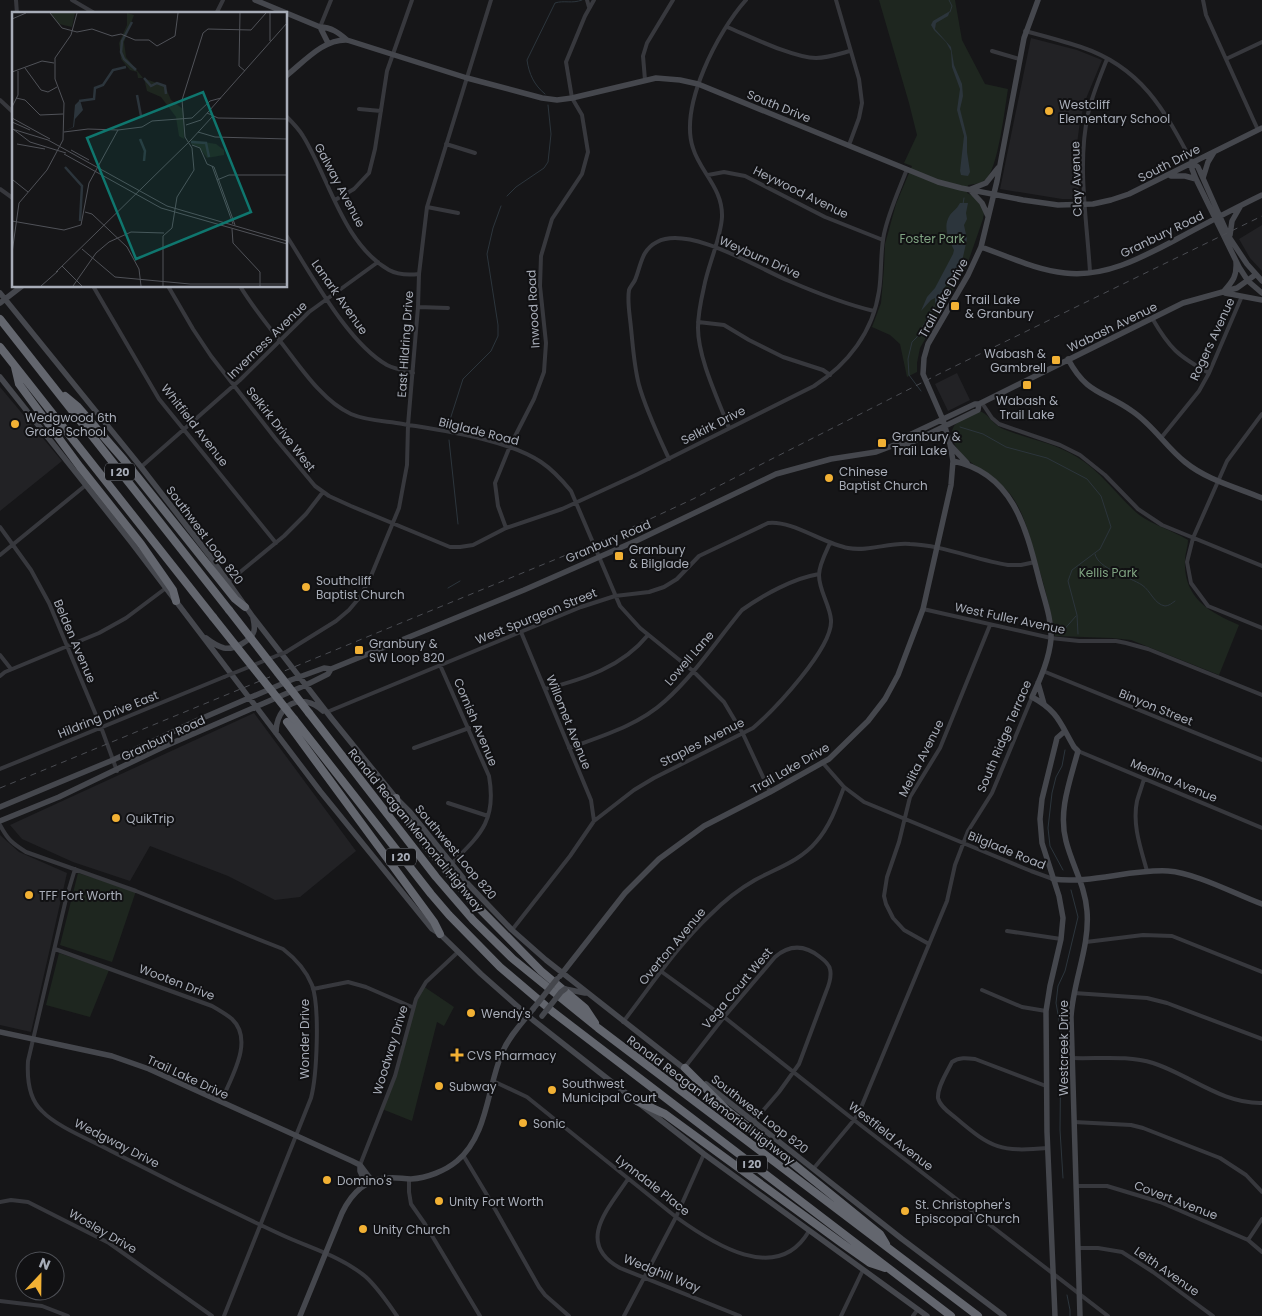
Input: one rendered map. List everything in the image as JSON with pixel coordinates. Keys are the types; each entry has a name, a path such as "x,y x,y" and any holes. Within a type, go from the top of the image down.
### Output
{"highway":[{"name":"Ronald Reagan Memorial Highway","path":"0,319 229,610 419,856 473,920 532,976 598,1028 978,1316"},
{"name":"I 20","path":"0,347 285,708 291,720"},
{"path":"14,365 19,384 80,467 141,544 173,590 176,601"},
{"path":"54,389 77,406 124,460 235,599 245,607"},
{"name":"Ronald Reagan Memorial Highway","path":"291,720 431,894 500,968 574,1028 951,1316"},
{"path":"291,720 434,922 440,934"},
{"path":"396,798 397,806 426,846 468,897 541,971 585,1008 598,1028"},
{"path":"685,1068 727,1110 880,1234 888,1248"},
{"path":"637,1101 671,1118 870,1263 891,1270"}],"street":[{"path":"72,0 93,12"},
{"path":"217,12 223,0"},
{"path":"255,0 284,12"},
{"path":"328,43 320,27 331,0"},
{"path":"335,200 354,190 369,173 375,149 387,71 412,0"},
{"name":"East Hildring Drive","path":"286,652 336,621 354,605 369,581 393,524 402,495 407,466 408,425 419,274 427,207 491,0"},
{"path":"587,0 589,8"},
{"name":"Inwood Road","path":"506,528 498,506 495,483 510,446 534,399 544,372 546,343 540,286 541,256 552,219 582,174 588,152 582,115 572,98 566,62 594,0"},
{"path":"645,80 643,56 647,44 673,0"},
{"path":"729,428 703,357 699,342 698,322 704,285 721,222 720,198 693,149 691,136 692,111 703,70 737,10 746,0"},
{"path":"836,0 859,79 862,103 859,118 848,145"},
{"name":"Trail Lake Drive","path":"368,1183 388,1178 420,1178 439,1172 463,1155 478,1133 492,1080 503,1050 510,1038 626,892 659,859 704,826 770,792 829,758 868,721 885,699 898,675 923,610 951,485 953,461 950,444 946,427 923,374 924,358 930,340 971,269 980,247 994,194 1019,59 1026,31 1038,0"},
{"path":"1203,0 1206,15 1260,129"},
{"path":"288,14 340,33 347,40"},
{"path":"727,27 809,58 850,51"},
{"path":"1026,31 1080,46 1108,59 1126,71 1149,92 1166,114 1192,162 1198,167 1235,259 1248,281 1262,293"},
{"name":"South Drive","path":"288,74 328,43 337,39 347,40 467,78 542,98 557,100 645,80 656,78 669,79 698,84 938,182 970,190 1058,205 1086,205 1120,198 1260,129"},
{"path":"1226,59 1262,42"},
{"path":"992,51 1019,59"},
{"name":"Clay Avenue","path":"1090,272 1083,150 1086,122 1096,87 1108,59"},
{"path":"0,100 12,111"},
{"path":"358,109 381,111"},
{"name":"Galway Avenue","path":"288,118 303,135 346,223 358,240 378,262"},
{"path":"446,144 475,153"},
{"path":"1203,178 1208,162 1214,152"},
{"path":"1192,162 1192,169 1196,179 1230,237 1255,275 1262,281"},
{"path":"988,218 982,203 970,190 986,182 999,166"},
{"name":"Selkirk Drive","path":"393,524 440,543 460,548 473,545 506,528 576,502 669,459 814,386 830,375 855,349 864,336 874,311 879,290 883,240 890,214 907,169"},
{"name":"Heywood Avenue","path":"708,175 724,172 745,176 817,214 883,240"},
{"path":"1166,176 1185,176 1196,179"},
{"path":"0,189 12,198"},
{"name":"Granbury Road","path":"980,247 1037,268 1067,274 1108,270 1138,259 1262,194"},
{"path":"1230,237 1232,220 1243,204"},
{"path":"427,207 458,214"},
{"name":"Lanark Avenue","path":"288,238 327,298 367,351 389,366 413,373"},
{"name":"Weyburn Drive","path":"669,459 649,415 639,385 634,362 629,306 629,290 643,255 656,243 674,239 715,247 840,302 874,311"},
{"path":"1223,293 1233,282 1236,275 1235,259"},
{"path":"378,262 390,271 410,275 419,274"},
{"name":"Inverness Avenue","path":"140,467 234,385 309,312 378,262"},
{"name":"Wabash Avenue","path":"943,420 975,404 981,404 1183,303 1237,288 1255,275"},
{"path":"2,301 19,288"},
{"name":"Whitfield Avenue","path":"95,288 160,400 276,543"},
{"name":"Selkirk Drive West","path":"169,288 211,356 306,476 323,492 393,524"},
{"name":"Bilglade Road","path":"241,288 250,303 314,384 332,402 351,414 510,446 542,463 557,475 571,491 615,596 626,613 648,636 693,671 724,702 743,734 770,792"},
{"name":"Southwest Loop 820","path":"0,293 2,301 140,467 212,559 245,607 332,719 474,891 512,930 560,976 589,995 685,1068 902,1239 1004,1316"},
{"path":"1223,293 1262,300"},
{"name":"Rogers Avenue","path":"1161,438 1199,391 1209,373 1242,296"},
{"path":"418,307 448,308"},
{"path":"1152,318 1165,340 1176,353 1209,373"},
{"path":"698,322 724,326 783,357 823,370 830,375"},
{"path":"1068,359 1076,374 1088,386 1131,410 1185,462 1218,480 1262,498"},
{"path":"0,378 166,588 276,734 432,929 440,934 544,1029 704,1154 927,1316"},
{"path":"981,404 992,418 1003,426 1060,445 1080,455 1096,466 1143,513 1162,525 1262,566"},
{"name":"Wabash Avenue","path":"946,427 978,410 981,404"},
{"path":"1262,414 1232,453 1218,480 1193,538 1187,562 1188,574 1192,583 1208,606 1262,628"},
{"name":"Granbury Road","path":"0,807 113,760 300,676 324,668 331,669 524,590 646,536 776,474 831,459 876,452 897,444 903,438 943,420"},
{"name":"Granbury Road","path":"897,444 906,445 946,427"},
{"path":"950,444 968,464"},
{"name":"South Ridge Terrace","path":"814,1168 854,1120 864,1101 947,901 955,865 963,843 972,822 985,806 992,793 1048,657 1051,638 1048,612 1022,521 1012,500 1001,487 968,464 953,461"},
{"path":"0,555 86,485"},
{"path":"228,582 276,543 296,524 323,492"},
{"name":"West Spurgeon Street","path":"327,712 581,607 615,596 649,592 664,587 677,579 699,556 768,523 781,523 830,542 855,549 900,543 921,545 1008,565 1035,562"},
{"name":"Belden Avenue","path":"0,527 31,570 48,602 101,727 117,771"},
{"path":"819,574 830,542"},
{"name":"Lowell Lane","path":"568,748 637,721 665,702 693,671 742,610 753,602 804,577 819,574"},
{"name":"Staples Avenue","path":"512,930 570,856 594,821 634,790 654,778 743,734 764,718 787,694 816,657 827,638 831,620 819,574"},
{"path":"0,676 99,633 126,618 166,588"},
{"name":"West Fuller Avenue","path":"923,610 1051,638 1079,641 1116,641 1134,644 1262,695"},
{"path":"202,635 220,647 235,647 253,634 255,627 253,617"},
{"name":"Melita Avenue","path":"930,944 913,936 898,925 886,904 884,896 887,877 906,818 910,798 940,748 990,624"},
{"name":"Willomet Avenue","path":"521,632 591,800 594,821"},
{"path":"545,689 572,682 605,669 624,659 640,646 648,636"},
{"name":"Hildring Drive East","path":"0,769 286,652"},
{"path":"0,655 11,670"},
{"name":"Cornish Avenue","path":"440,665 489,776 492,801 485,826 481,833 451,864"},
{"name":"Granbury Road","path":"0,821 59,797 117,771 163,747 306,685 328,674 331,669"},
{"name":"Binyon Street","path":"1043,671 1262,760"},
{"path":"1038,683 1044,704"},
{"path":"1032,698 1054,712 1078,751"},
{"path":"276,734 276,724 280,714 288,706 302,701 315,704 332,719"},
{"path":"414,748 469,728"},
{"name":"Westcreek Drive","path":"1055,1316 1046,1086 1046,1011 1061,939 1062,911 1042,843 1040,812 1057,738 1064,731"},
{"name":"Westcreek Drive","path":"1078,751 1064,804 1063,820 1066,842 1080,879 1087,911 1086,942 1073,993 1071,1017 1080,1316"},
{"name":"Medina Avenue","path":"1078,751 1262,828"},
{"name":"Bilglade Road","path":"822,762 844,787 864,802 1031,872 1053,879 1080,879 1147,871 1170,872 1183,874 1262,904"},
{"path":"1144,779 1137,802 1136,819 1137,834 1147,871"},
{"name":"Overton Avenue","path":"623,1022 692,934 724,902 754,880 792,862 816,842 829,823 844,787"},
{"path":"448,803 488,816"},
{"name":"Wonder Drive","path":"0,825 12,844 29,853 284,948 301,965 313,989 316,1026 314,1085 307,1112 224,1316"},
{"name":"Wedgway Drive","path":"75,870 66,899 27,1074 33,1098 40,1110 47,1116 169,1181 298,1243 326,1252 353,1267 367,1278 397,1316"},
{"path":"1007,931 1061,939"},
{"path":"1086,942 1143,935 1172,936 1262,972"},
{"name":"Vega Court West","path":"685,1068 765,967 781,951 794,946 817,954 824,960 830,968 830,982 799,1064 794,1072"},
{"name":"Wooten Drive","path":"55,949 212,1006 232,1019 240,1032 240,1051 238,1064 220,1103"},
{"name":"Woodway Drive","path":"360,1166 395,1076 412,1007 426,982 458,952"},
{"name":"Westfield Avenue","path":"662,972 724,1017 1108,1316"},
{"path":"313,989 348,982 366,987 412,1007"},
{"path":"544,1029 542,1016 561,992 565,989 589,995"},
{"path":"982,990 1022,1007 1046,1011"},
{"path":"1073,993 1147,998 1167,1003 1262,1039"},
{"name":"Trail Lake Drive","path":"0,1032 34,1038 121,1059 178,1082 360,1166"},
{"path":"1046,1086 975,1059 964,1058 956,1059 952,1062 939,1090 938,1099 942,1106 969,1129 990,1143 1005,1149 1048,1148"},
{"path":"1072,1058 1128,1059 1150,1062 1235,1099 1262,1103"},
{"path":"754,1121 794,1072"},
{"name":"Lynndale Place","path":"492,1080 527,1097 676,1217 711,1240 736,1252 768,1258 791,1251 809,1231"},
{"path":"1074,1122 1131,1125 1151,1131 1220,1158 1246,1175 1262,1192"},
{"path":"624,1316 676,1217 704,1154"},
{"path":"463,1155 539,1287 553,1303 570,1316"},
{"path":"300,1316 347,1202 357,1190 368,1183 360,1172 360,1166"},
{"path":"409,1179 411,1204 426,1224 480,1316"},
{"name":"Wedghill Way","path":"628,1179 602,1221 597,1233 597,1242 602,1254 611,1263 740,1316"},
{"name":"Covert Avenue","path":"1076,1186 1107,1186 1138,1194 1248,1240 1262,1252"},
{"name":"Wosley Drive","path":"0,1202 11,1200 28,1202 109,1243 212,1316"},
{"path":"1248,1240 1262,1219"},
{"name":"Leith Avenue","path":"1078,1248 1098,1248 1122,1252 1213,1316"},
{"path":"841,1316 863,1270"},
{"path":"0,1301 42,1306 68,1316"},
{"path":"913,1316 918,1309"}],"shaded area":[{"path":"950,11 948,16 936,23 935,29 951,47 954,65 962,84 963,96 960,109 967,137 970,172 968,176 961,175 960,171 964,136 957,110 960,89 952,67 951,51 946,42 931,25 933,21"},
{"name":"Westcliff Elementary School","path":"1031,38 1077,50 1102,60 1085,101 1080,121 1077,144 1079,199 1062,199 1000,189"},
{"path":"960,203 968,203 967,219 964,225 967,239 963,257 958,268 940,294 935,306 935,298 921,311 927,297 935,288 953,254 954,250 946,228 950,215"},
{"path":"1262,225 1262,271 1250,258 1239,239"},
{"path":"957,373 970,400 948,411 935,384"},
{"name":"Wedgwood 6th Grade School","path":"0,387 62,461 0,511"},
{"path":"254,713 356,851 300,897 275,900 228,876 150,846 130,881 73,862 22,839 10,825"},
{"path":"0,835 19,852 67,873 31,1032 0,1025"}],"green space":[{"name":"Foster Park","path":"879,0 955,0 962,40 985,84 1008,89 997,151 990,173 982,182 968,185 967,193 973,196 980,204 984,213 966,268 920,348 917,372 907,377 900,344 890,335 872,327 881,303 885,244 896,204 912,166 904,163 917,135"},
{"name":"Kellis Park","path":"979,411 1003,429 1060,448 1077,457 1102,477 1138,514 1150,522 1188,540 1185,557 1186,573 1188,584 1193,594 1208,609 1239,625 1219,675 1131,640 1055,636 1044,585 1023,516 1004,487 967,459 954,443 952,434 958,422"},
{"path":"78,873 136,891 112,962 60,945"},
{"path":"59,953 109,970 90,1017 46,1005"},
{"path":"423,986 454,1007 444,1026 437,1022 412,1121 382,1109 391,1088 412,1007"}],"waterway":[{"path":"545,94 533,79 527,60 555,3 582,0"},
{"path":"949,0 952,6 950,12"},
{"path":"507,196 516,187 544,168 548,162 551,134 548,105"},
{"path":"963,204 964,198"},
{"path":"448,426 463,379 491,351 498,336 487,254 493,228 501,206"},
{"path":"921,391 909,375 908,359 912,342 917,337 934,306"},
{"path":"960,427 983,434 1006,447 1047,458 1087,479 1101,496 1111,527 1100,549 1072,570 1068,581 1077,615 1078,634"},
{"path":"449,440 458,524"},
{"path":"1095,554 1097,559 1108,568 1142,585 1161,605 1168,606 1175,601"},
{"path":"448,588 460,581"},
{"path":"1062,632 1076,616"},
{"path":"1063,870 1050,846 1048,828 1052,793 1056,777 1062,766 1065,750"},
{"path":"1063,1178 1060,1130 1061,1031 1056,1003 1058,986 1065,971 1078,917 1071,890"},
{"path":"1067,1295 1070,1316"}],"railway":[{"path":"0,788 622,532 693,499 939,374 1262,216"}],"place":[{"name":"Westcliff Elementary School","path":"1049,111"},
{"name":"Trail Lake & Granbury","path":"955,306"},
{"name":"Wabash & Gambrell","path":"1056,360"},
{"name":"Wabash & Trail Lake","path":"1027,385"},
{"name":"Wedgwood 6th Grade School","path":"15,424"},
{"name":"Granbury & Trail Lake","path":"882,443"},
{"name":"Chinese Baptist Church","path":"829,478"},
{"name":"Granbury & Bilglade","path":"619,556"},
{"name":"Southcliff Baptist Church","path":"306,587"},
{"name":"Granbury & SW Loop 820","path":"359,650"},
{"name":"QuikTrip","path":"116,818"},
{"name":"TFF Fort Worth","path":"29,895"},
{"name":"Wendy's","path":"471,1013"},
{"name":"CVS Pharmacy","path":"457,1055"},
{"name":"Subway","path":"439,1086"},
{"name":"Southwest Municipal Court","path":"552,1090"},
{"name":"Sonic","path":"523,1123"},
{"name":"Domino's","path":"327,1180"},
{"name":"Unity Fort Worth","path":"439,1201"},
{"name":"St. Christopher's Episcopal Church","path":"905,1211"},
{"name":"Unity Church","path":"363,1229"}]}
